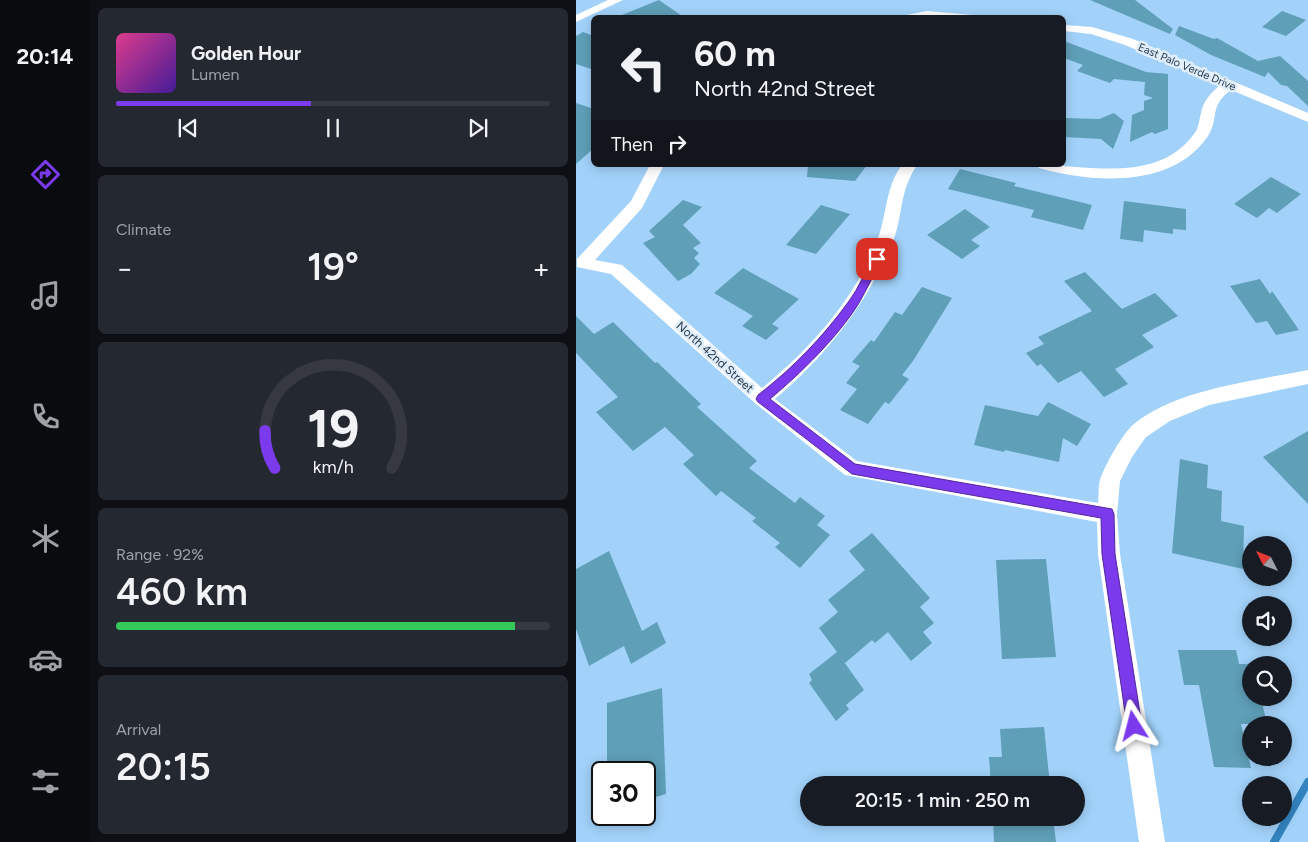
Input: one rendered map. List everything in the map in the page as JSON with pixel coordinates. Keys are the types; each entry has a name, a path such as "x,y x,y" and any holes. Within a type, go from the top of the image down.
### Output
{"street":[{"path":"576,19 617,0"},
{"path":"602,7 613,14"},
{"path":"922,15 938,15"},
{"name":"East Palo Verde Drive","path":"1066,28 1092,31 1129,42 1308,118"},
{"path":"1053,167 1085,174 1132,172 1157,168 1178,157 1194,145 1203,132 1210,104 1218,93 1229,85"},
{"name":"North 42nd Street","path":"656,167 637,204 583,263 616,269 762,399 852,469 1108,514"},
{"path":"762,399 786,380 818,347 854,302 885,242 900,179 909,167"},
{"path":"1152,842 1109,554 1108,514 1110,481 1125,451 1140,431 1163,414 1207,398 1308,376"}],"building":[{"path":"659,0 681,15 622,15"},
{"path":"1090,0 1135,0 1173,29 1170,34"},
{"path":"1282,11 1306,20 1286,36 1262,27"},
{"path":"1179,26 1214,39 1217,38 1258,61 1280,56 1308,81 1308,106 1287,86 1281,85 1268,72 1265,77 1211,55 1175,35"},
{"path":"583,32 591,35 591,69 576,64 576,36"},
{"path":"1066,42 1146,72 1168,74 1168,129 1155,134 1152,132 1130,142 1132,115 1144,110 1144,101 1153,98 1144,95 1145,82 1114,79 1110,83 1077,71 1083,65 1066,59"},
{"path":"576,103 591,108 591,151 576,164"},
{"path":"1114,113 1124,121 1113,149 1101,139 1066,137 1066,118 1099,119"},
{"path":"808,167 866,167 855,181 807,177"},
{"path":"960,169 1016,183 1014,186 1092,205 1083,230 1031,217 1034,210 948,189"},
{"path":"1271,177 1301,194 1277,213 1269,208 1257,218 1234,204"},
{"path":"683,200 702,207 683,225 701,243 693,248 699,253 694,258 700,264 691,274 678,281 643,243 655,237 649,231"},
{"path":"1124,201 1186,209 1186,230 1173,229 1173,234 1144,230 1143,242 1120,239"},
{"path":"821,205 850,214 816,254 786,245"},
{"path":"965,209 990,227 971,240 980,246 962,259 927,235"},
{"path":"743,268 799,299 772,324 779,328 766,340 742,326 753,316 714,293"},
{"path":"1085,272 1122,309 1155,293 1178,316 1142,335 1154,347 1115,369 1128,384 1104,397 1081,371 1058,383 1041,364 1037,366 1026,353 1044,344 1038,337 1092,311 1064,281"},
{"path":"1260,279 1270,294 1272,291 1299,330 1276,335 1267,321 1256,323 1230,286"},
{"path":"922,287 952,298 913,361 902,375 909,379 889,404 885,402 868,424 840,410 857,389 846,383 860,366 852,362 871,340 874,342 895,312 902,315"},
{"path":"576,316 594,334 613,322 701,404 697,407 757,461 749,468 795,503 800,497 825,516 817,525 830,535 800,568 775,547 780,543 752,521 756,518 721,491 716,496 683,464 694,455 665,427 633,451 596,412 618,397 576,353"},
{"path":"1048,402 1091,424 1077,446 1063,438 1059,462 974,445 985,405 1038,416"},
{"path":"1308,431 1308,504 1263,457"},
{"path":"1180,459 1208,465 1207,488 1222,491 1221,521 1244,526 1244,536 1242,536 1242,569 1172,553"},
{"path":"872,533 930,598 920,607 934,623 923,632 932,643 911,661 888,632 875,643 872,640 845,663 819,628 838,612 828,600 865,570 849,551"},
{"path":"609,551 642,631 657,622 666,643 631,664 624,646 589,666 576,629 576,569"},
{"path":"1046,559 1056,657 1002,659 996,560"},
{"path":"1178,650 1236,650 1239,664 1242,664 1242,706 1263,706 1265,716 1242,716 1242,766 1251,766 1251,768 1214,767 1199,685 1184,685"},
{"path":"837,652 864,690 846,705 849,709 836,721 809,683 812,680 809,674"},
{"path":"662,688 666,794 656,797 656,761 607,761 607,703"},
{"path":"1044,727 1049,776 990,776 989,757 1002,757 1000,729"},
{"path":"993,826 1054,826 1056,842 994,842"}],"waterway":[{"path":"1274,842 1308,782"}],"route":[{"path":"877,259 854,302 818,347 786,380 762,399 852,469 1108,514 1109,554 1134,726"}]}
